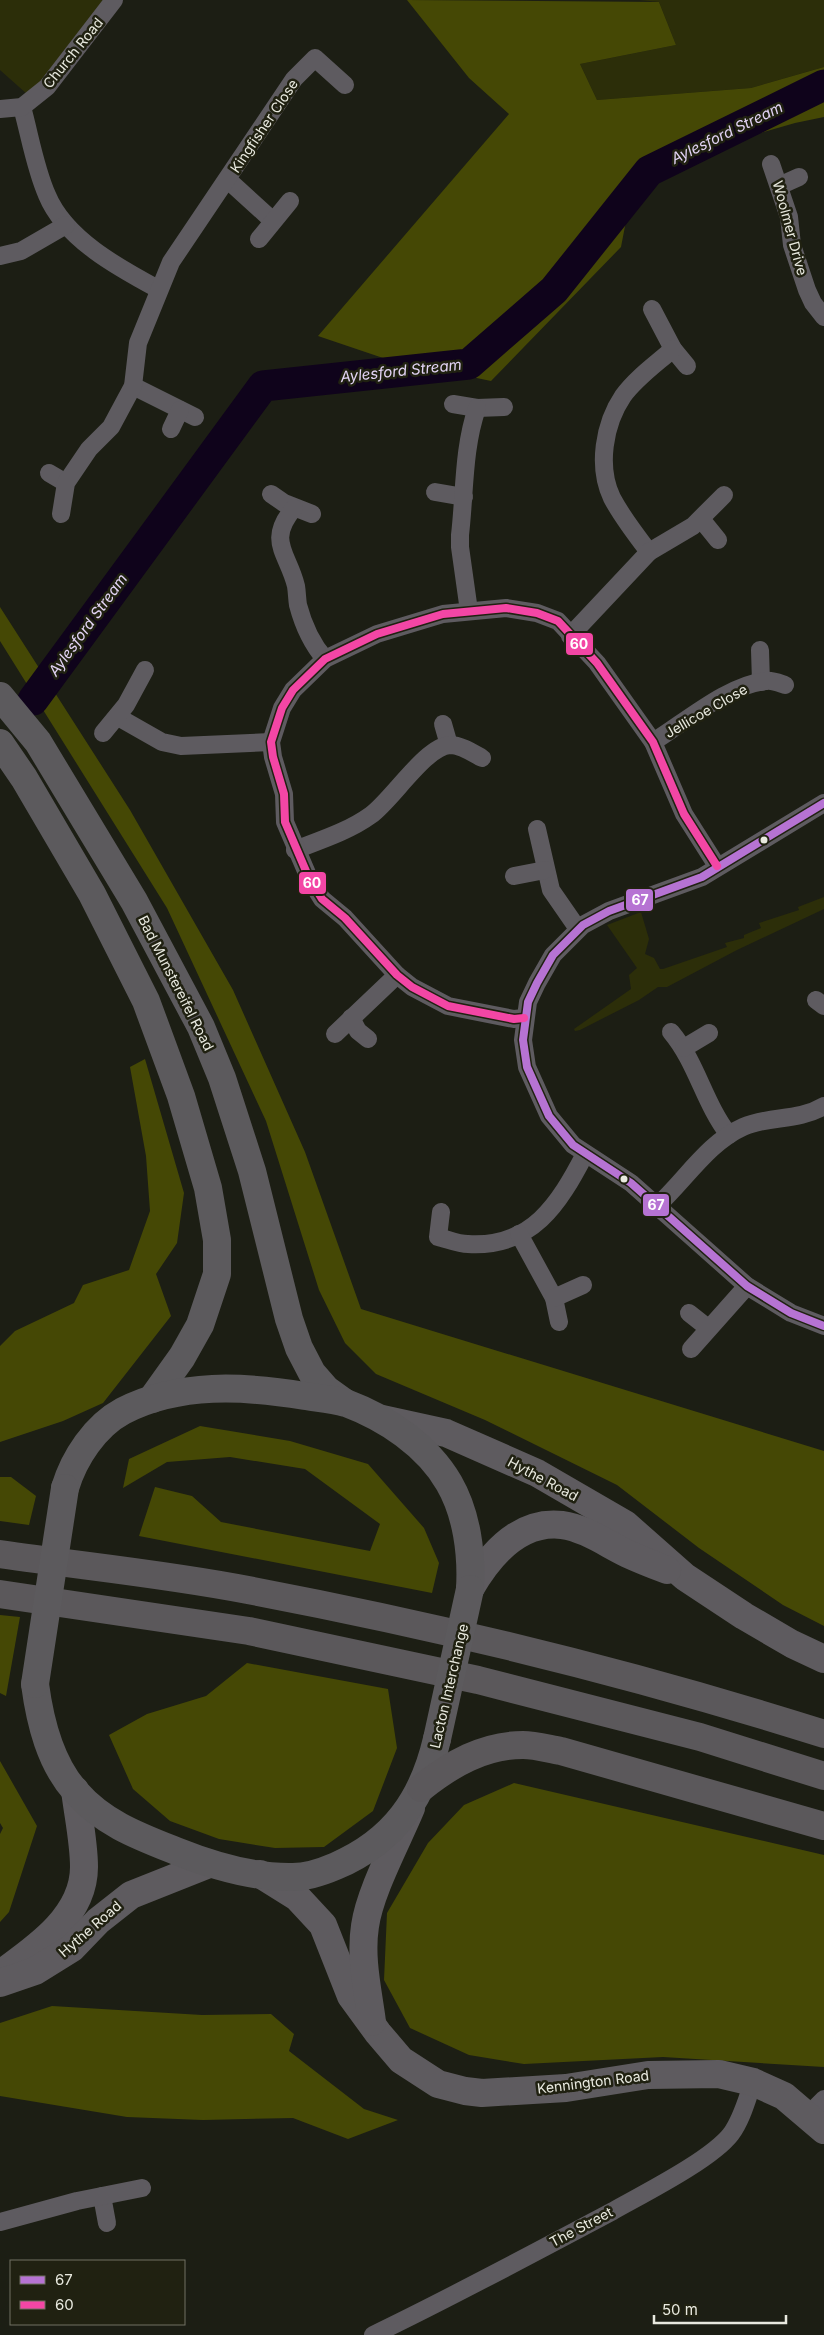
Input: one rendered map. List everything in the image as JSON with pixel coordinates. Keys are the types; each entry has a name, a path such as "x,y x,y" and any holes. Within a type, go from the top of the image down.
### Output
{"highway":[{"name":"Bad Munstereifel Road","path":"0,696 38,742 134,901 202,1027 222,1078 252,1171 289,1318 299,1348 312,1373 326,1389 344,1402"},
{"path":"0,743 24,778 92,894 146,1001 181,1096 208,1188 216,1240 217,1274 200,1325 182,1357 152,1399"},
{"name":"Lacton Interchange","path":"201,1389 262,1389 344,1402 382,1419 407,1436 429,1457 449,1482 459,1503 470,1559 470,1589 431,1765 416,1798 384,1838 357,1857 322,1872 290,1878 209,1864 122,1829 96,1812 75,1790 59,1766 49,1743 39,1711 35,1684 65,1488 79,1456 97,1431 122,1412 152,1399 176,1392 201,1389"},
{"path":"0,1554 246,1589 488,1640 704,1696 824,1734"},
{"path":"0,1594 249,1631 478,1680 700,1737 824,1776"},
{"path":"416,1798 443,1770 465,1758 497,1747 524,1745 561,1751 824,1826"}],"main road":[{"name":"Hythe Road","path":"382,1419 446,1433 537,1473 625,1524 685,1577 784,1639 824,1659"},
{"name":"Hythe Road","path":"470,1589 482,1569 502,1546 525,1531 544,1525 563,1525 584,1532 629,1555 685,1577"},
{"name":"Hythe Road","path":"0,1974 54,1932 70,1911 80,1890 84,1868 75,1790"},
{"name":"Kennington Road","path":"372,2022 364,1949 369,1905 416,1798"},
{"name":"Hythe Road","path":"0,1983 36,1971 72,1948 98,1922 131,1896 209,1864"},
{"name":"Kennington Road","path":"260,1874 297,1897 323,1925 351,1996 372,2022 389,2048 411,2067 438,2084 464,2091 482,2093 566,2088 648,2075 677,2073 720,2074 753,2082 819,2115"}],"street":[{"name":"Church Road","path":"22,107 48,87 114,0"},
{"name":"Kingfisher Close","path":"61,514 66,484 89,449 112,427 133,386 138,342 158,289 172,262 294,79 315,58 345,85"},
{"path":"0,109 22,107 47,196 66,225 109,262 158,289"},
{"name":"Woolmer Drive","path":"771,164 789,217 792,245 807,290 813,303 824,317"},
{"path":"779,186 799,177"},
{"name":"Kingfisher Close","path":"228,180 273,221"},
{"path":"259,239 290,200"},
{"path":"0,256 21,251 66,225"},
{"path":"652,309 673,349 688,366"},
{"path":"649,552 611,497 605,478 604,448 606,435 622,397 634,383 673,349"},
{"path":"133,386 187,413 171,429"},
{"path":"453,404 476,408 504,407"},
{"path":"469,610 460,547 469,436 476,408"},
{"path":"48,473 66,484"},
{"path":"435,492 464,497"},
{"path":"271,494 294,508 312,514"},
{"path":"570,636 649,552 693,526 724,495"},
{"path":"294,508 286,518 281,530 282,553 296,585 298,602 306,629 325,659"},
{"path":"701,518 718,540"},
{"path":"524,1018 514,1019 448,1006 418,991 397,975 346,918 322,899 296,850 286,822 284,794 273,757 272,742 282,708 293,690 325,659 377,634 443,614 469,610 506,608 537,612 558,621 597,663 653,742 684,814 717,866"},
{"name":"Jellicoe Close","path":"760,650 761,682"},
{"path":"103,733 118,717 145,670"},
{"name":"Jellicoe Close","path":"653,742 737,690 768,680 785,685"},
{"path":"118,717 162,742 181,746 272,742"},
{"path":"443,724 449,745"},
{"path":"296,850 351,828 372,815 388,801 416,767 431,754 449,745 461,747 482,758"},
{"path":"824,803 702,876 682,886 609,911 578,929 549,961 528,1002 524,1018 523,1040 526,1067 549,1116 560,1131 585,1154 631,1182 747,1286 791,1313 824,1326"},
{"path":"537,829 551,890 578,929"},
{"path":"514,876 545,870"},
{"path":"335,1034 397,975"},
{"path":"351,1018 358,1030 368,1039"},
{"path":"671,1032 684,1048 707,1102 728,1135"},
{"path":"684,1048 709,1033"},
{"path":"658,1205 728,1135 756,1123 797,1118 812,1113 824,1106"},
{"path":"441,1212 438,1237 467,1244 496,1242 519,1234 545,1216 557,1204 585,1154"},
{"path":"519,1234 554,1298 559,1322"},
{"path":"554,1298 583,1285"},
{"path":"691,1349 747,1286"},
{"path":"690,1313 708,1328"},
{"name":"The Street","path":"373,2335 444,2300 652,2190 699,2160 730,2135 740,2118 753,2082"},
{"path":"0,2222 48,2208 142,2188"},
{"path":"102,2196 107,2223"}],"green space":[{"path":"0,0 103,0 33,91 27,94 0,70"},
{"path":"639,0 824,0 824,67 751,88 597,100 580,64 676,45 659,2"},
{"path":"824,897 824,909 737,950 667,987 658,987 639,1000 575,1031 574,1029 631,989 629,975 637,968 607,925 641,912 649,939 645,954 654,958 660,969 663,969 727,947 725,943 744,938 744,935 761,928 759,923 799,910 798,907"}],"shaded area":[{"path":"407,0 659,2 676,45 580,64 597,100 751,88 824,67 824,117 795,123 636,169 621,247 491,381 386,359 318,336 509,114 469,78"},
{"path":"0,607 130,810 233,990 305,1152 361,1309 824,1451 824,1626 783,1605 699,1548 617,1485 485,1420 376,1374 345,1343 319,1290 266,1121 167,908 0,641"},
{"path":"145,1059 184,1193 177,1243 156,1274 171,1316 103,1403 63,1421 0,1442 0,1346 15,1331 74,1303 83,1285 129,1270 150,1211 146,1156 130,1067"},
{"path":"200,1426 290,1441 368,1464 424,1528 439,1563 432,1593 139,1536 155,1487 192,1496 221,1522 370,1551 380,1524 305,1469 230,1457 167,1462 123,1488 129,1459"},
{"path":"0,1477 11,1477 36,1496 29,1525 0,1521"},
{"path":"0,1615 20,1617 6,1696 0,1693"},
{"path":"247,1663 388,1689 397,1748 373,1811 324,1847 275,1848 219,1839 170,1821 133,1789 109,1735 147,1714 206,1696"},
{"path":"0,1761 37,1826 9,1912 0,1922 0,1834 3,1828 0,1823"},
{"path":"514,1783 824,1855 824,2067 663,2057 524,2064 469,2055 410,2028 384,1980 387,1913 428,1843 464,1805"},
{"path":"52,2006 202,2015 271,2014 294,2034 289,2051 364,2109 398,2120 348,2139 293,2118 203,2120 127,2117 0,2096 0,2023"}],"waterway":[{"name":"Aylesford Stream","path":"33,700 263,386 469,364 554,290 649,171 824,85"}],"transit line":[{"name":"60","path":"524,1018 514,1019 448,1006 412,987 397,975 345,918 322,899 309,878 285,822 284,794 273,757 271,742 282,708 293,690 325,659 377,634 443,614 506,608 537,613 558,621 597,663 653,742 684,814 717,866"},
{"name":"67","path":"824,803 702,877 609,911 583,925 553,955 537,983 528,1002 523,1040 527,1067 549,1116 573,1145 631,1183 747,1286 791,1313 824,1326"}]}
